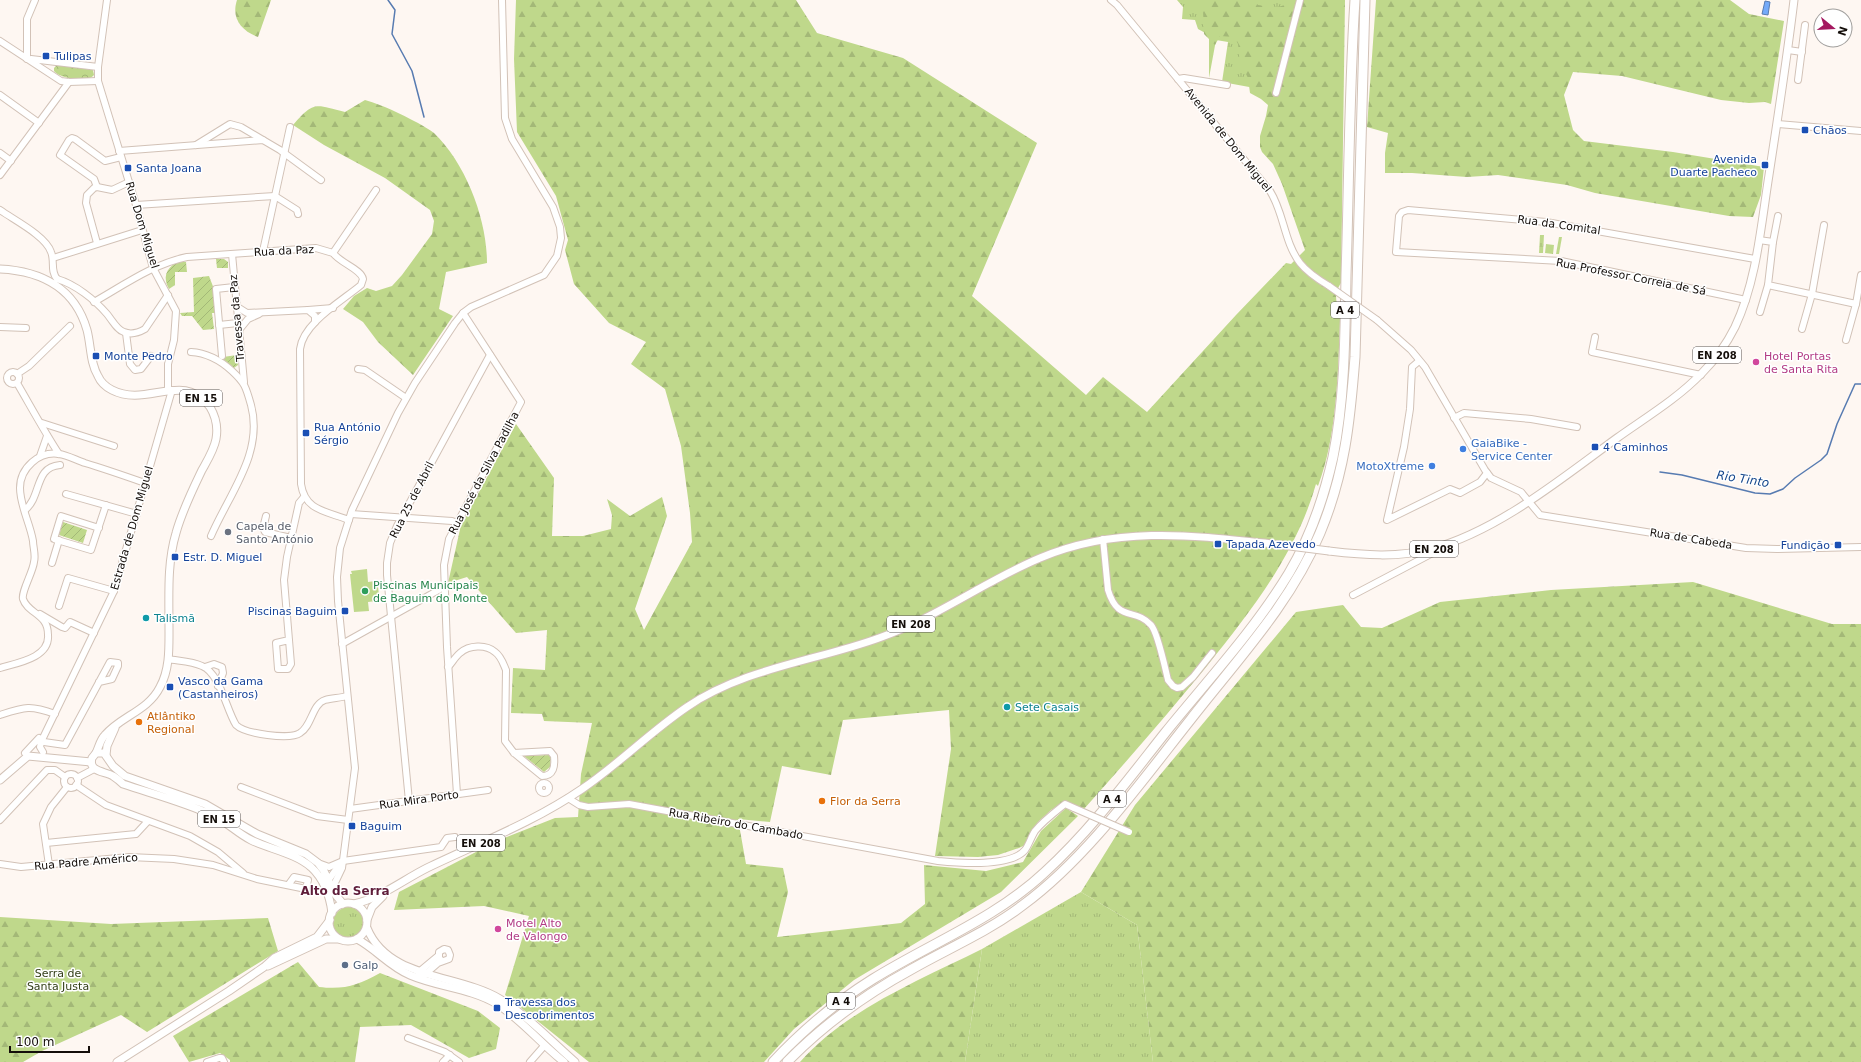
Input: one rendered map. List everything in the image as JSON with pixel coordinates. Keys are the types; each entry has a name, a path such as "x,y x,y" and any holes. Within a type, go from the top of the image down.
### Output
{"highway":[{"name":"A 4","path":"773,1062 816,1020 844,998 874,978 980,920 1045,873 1094,821 1248,631 1289,572 1307,536 1326,484 1333,456 1339,420 1345,351 1355,0"},
{"name":"A 4","path":"787,1062 813,1037 850,1007 909,970 1000,921 1053,881 1096,836 1187,724 1268,622 1288,593 1305,564 1319,535 1336,489 1344,459 1351,414 1355,357 1365,0"}],"main road":[{"name":"EN 208","path":"354,904 368,901 424,870 516,826 568,798 586,787 689,705 711,693 750,676 852,648 888,635 1040,558 1069,547 1103,539 1146,534 1184,535 1369,556 1400,554 1430,550 1454,542 1527,502 1673,398 1700,375 1726,342 1735,327 1746,300 1756,259 1788,50 1794,0"},
{"name":"EN 15","path":"0,270 19,270 32,273 55,282 71,299 87,329 94,368 101,383 116,392 130,396 139,396 170,390 192,392 202,398 214,414 217,430 215,446 180,518 173,544 170,564 168,659 163,680 155,695 144,707 104,736 95,762 123,784 214,816 250,839 304,862 315,871 343,904"},
{"path":"25,753 43,752 95,762 106,769 108,758 107,746 116,726"},
{"name":"Estrada de Dom Miguel","path":"3,777 17,759 25,753"},
{"path":"95,762 102,753 108,758"},
{"name":"Estrada de Dom Miguel","path":"3,777 28,756 95,762"},
{"name":"EN 15","path":"108,758 125,776 205,804 242,827 306,854 318,863 328,879 331,917"},
{"name":"EN 208","path":"367,924 372,907 394,887"},
{"path":"122,1061 264,967 274,958 317,936 336,908 343,904 354,904 363,910 371,939 386,954 421,975 435,976 483,991 499,998 516,1010 544,1036 576,1062"},
{"path":"331,917 332,931 339,939"},
{"path":"264,967 326,939 339,939 346,941 357,939 363,934 367,924"},
{"path":"357,939 367,944 392,965 464,990 496,1004 512,1015 544,1046 564,1062"}],"street":[{"path":"27,59 27,20 35,0"},
{"path":"27,59 98,67 107,0"},
{"path":"329,888 340,875 355,768 338,602 338,558 350,517 406,398 463,313 471,307 544,275 554,263 560,247 560,227 553,207 512,139 505,118 502,0"},
{"name":"Avenida de Dom Miguel","path":"1111,0 1270,191 1276,201 1291,246 1300,263 1329,286 1377,320 1411,350 1419,360 1487,473"},
{"path":"1276,93 1300,0"},
{"path":"1798,80 1805,25"},
{"path":"0,40 61,81 98,81"},
{"path":"1788,50 1802,52"},
{"path":"49,73 53,63"},
{"name":"Rua Dom Miguel","path":"98,67 98,81 136,205 153,268 176,311 177,317 174,340 168,364 170,390"},
{"path":"1178,79 1184,78 1227,85"},
{"path":"0,175 69,82"},
{"path":"0,95 39,123"},
{"path":"196,145 230,124 240,127 280,150 321,180"},
{"path":"1777,124 1861,131"},
{"path":"263,251 290,127"},
{"path":"97,187 94,179 60,155 69,140 72,138 105,161 120,154 196,145 263,140"},
{"path":"0,153 11,161"},
{"path":"97,243 86,203 87,195 97,187 112,190 129,182"},
{"path":"333,253 376,190"},
{"path":"136,205 275,196 297,210 298,214"},
{"path":"0,210 46,242 52,258 55,282 69,284 94,302 118,328 126,333 139,332 145,329 168,295"},
{"name":"Rua da Comital","path":"1396,252 1398,216 1402,212 1408,210 1553,223 1756,259"},
{"path":"1760,312 1768,285 1773,242 1778,216"},
{"path":"1802,329 1812,294 1824,225"},
{"path":"52,258 142,230"},
{"path":"1759,240 1773,242"},
{"name":"Rua da Paz","path":"94,302 153,268 174,260 187,257 316,248 333,253 337,258 361,274 363,279 361,285 333,308"},
{"name":"Rua Professor Correia de Sá","path":"1396,252 1561,261 1746,300"},
{"name":"Travessa da Paz","path":"211,536 221,513 243,473 253,446 253,413 244,382 232,254"},
{"path":"1846,340 1856,304 1861,274"},
{"path":"1768,285 1856,304"},
{"path":"222,356 216,289 234,287"},
{"path":"236,306 247,313 333,308"},
{"path":"333,308 315,322 304,334 300,349 301,480 304,497 312,506 350,517 401,518 457,522"},
{"path":"308,310 315,316 315,322"},
{"path":"239,330 248,319 260,313"},
{"name":"Rua José da Silva Padilha","path":"457,794 444,586 446,554 449,539 457,522 521,402 463,313"},
{"path":"219,325 238,323"},
{"path":"7,380 10,373 17,374 40,357 70,326"},
{"path":"0,327 26,328"},
{"path":"126,333 130,364 135,370 141,369 151,356"},
{"path":"1595,337 1592,352 1700,375"},
{"path":"191,352 200,352 215,358 244,382"},
{"name":"Rua 25 de Abril","path":"410,801 387,563 393,536 401,518 490,355"},
{"path":"1419,360 1412,367 1410,409 1404,447 1387,520 1450,489 1460,493 1480,482 1487,473"},
{"path":"358,369 365,370 406,398"},
{"path":"17,374 19,377 17,383 42,424 47,436 60,454"},
{"path":"0,382 7,380"},
{"path":"7,380 11,384 17,383"},
{"name":"Estrada de Dom Miguel","path":"25,753 39,742 49,726 114,590 137,514 170,390"},
{"path":"1454,418 1464,413 1531,419 1577,427"},
{"path":"42,424 114,446"},
{"path":"40,456 47,436"},
{"path":"94,633 70,622 65,628 62,627 26,606 23,594 32,574 35,560 32,535 21,499 20,486 24,473 31,462 40,456 60,454 145,482"},
{"path":"25,510 32,502 48,467 60,465"},
{"name":"Rua de Cabeda","path":"1487,473 1492,478 1521,492 1527,502 1540,515 1731,546 1777,549 1861,547"},
{"path":"66,494 137,514"},
{"path":"289,640 276,643 278,669 288,669 290,667 289,640 284,580 290,538 299,503 304,497"},
{"path":"98,528 61,516 54,539 91,550 106,505"},
{"path":"266,516 263,528 265,532 290,538"},
{"path":"1103,539 1110,598 1117,609 1125,614 1142,619 1153,628 1168,680 1173,686 1177,688 1187,684 1212,653"},
{"path":"52,563 59,540"},
{"path":"1353,595 1454,542"},
{"path":"59,606 68,578 114,590"},
{"path":"342,644 444,586"},
{"path":"0,668 31,658 45,648 48,638 47,626 36,612"},
{"path":"447,647 460,652"},
{"path":"448,667 460,652 469,648 484,647 495,652 502,660 506,670 505,741 514,753 542,776"},
{"path":"168,659 205,667 214,664 222,667 223,673 218,686"},
{"path":"205,667 218,686 232,718 239,728 251,732 294,737 307,726 321,702 324,700 347,696"},
{"path":"43,752 39,742 65,745 100,682"},
{"path":"0,714 23,708 37,708 55,714"},
{"path":"514,753 552,752 554,756 554,770 545,776 542,776"},
{"path":"76,785 77,778 95,762"},
{"path":"0,820 47,770 54,770 65,777"},
{"path":"65,777 70,774 77,778"},
{"path":"542,776 542,784"},
{"path":"65,777 64,783 67,787"},
{"path":"67,787 73,787 76,785"},
{"path":"76,785 106,805 190,836 218,852 244,874"},
{"path":"49,865 43,824 45,817 67,787"},
{"path":"241,787 317,816 348,820"},
{"name":"Rua Mira Porto","path":"350,809 488,790"},
{"name":"Rua Ribeiro do Cambado","path":"568,798 579,805 629,804 938,861 960,863 990,863 1015,856 1024,851 1036,831 1050,816 1065,804 1129,832"},
{"path":"46,843 136,834 148,821"},
{"path":"318,863 329,867 343,861 441,847 447,838 455,837"},
{"path":"213,865 217,860 218,852"},
{"name":"Rua Padre Américo","path":"0,864 22,868 129,857 174,859 213,865 257,879 289,884"},
{"path":"328,879 343,861"},
{"path":"304,862 311,864 323,878 336,880"},
{"path":"440,958 432,967 421,975 440,958"},
{"path":"432,967 435,976"},
{"path":"530,1062 544,1046 544,1036"},
{"path":"408,1038 450,1055 459,1062"},
{"path":"544,1046 555,1045"},
{"path":"444,1062 450,1055"},
{"path":"207,1062 219,1058 222,1058 224,1062"}],"green space":[{"path":"237,0 271,0 258,37 247,31 239,23 235,13"},
{"path":"516,0 796,0 817,33 903,58 1037,143 972,296 1086,395 1103,377 1147,412 1286,263 1291,264 1305,250 1282,184 1273,164 1262,152 1260,147 1260,136 1268,105 1250,93 1248,78 1240,62 1238,44 1234,37 1220,36 1215,45 1204,34 1203,10 1199,0 1254,0 1258,5 1280,7 1291,0 1345,0 1341,283 1336,294 1340,321 1333,426 1324,467 1318,486 1316,484 1297,534 1284,558 1256,603 1207,666 1084,809 1064,802 1051,810 1038,822 1025,845 1019,848 998,855 978,857 935,856 951,749 949,710 843,720 831,775 782,766 770,822 738,819 746,864 783,868 788,892 777,937 901,923 925,904 924,865 986,871 1023,862 1041,831 1066,808 1078,816 1001,892 854,980 794,1029 764,1062 589,1062 505,995 529,916 484,906 394,910 399,892 499,840 555,818 578,817 581,774 592,723 544,721 542,714 511,713 513,668 545,670 547,630 516,633 467,577 448,583 461,525 516,424 554,478 552,536 583,536 611,529 612,515 607,499 630,516 662,497 667,516 635,609 644,630 692,542 690,513 681,446 665,389 631,364 646,342 609,323 574,284 565,250 568,240 556,196 517,132 514,59"},
{"path":"1177,0 1297,0 1271,91 1222,82 1228,42 1216,40 1209,78 1209,35 1198,29 1195,20 1182,19 1183,7"},
{"path":"1376,0 1730,0 1749,14 1784,21 1771,104 1765,102 1749,103 1721,100 1622,76 1573,72 1564,95 1573,130 1584,141 1673,152 1764,167 1761,195 1753,217 1729,216 1595,193 1567,185 1498,175 1467,177 1412,173 1385,173 1385,153 1388,133 1367,127"},
{"path":"57,65 93,70 94,75 86,79 68,78 57,74 54,71 54,68"},
{"path":"365,100 398,113 434,133 456,160 465,176 479,211 483,228 487,263 446,272 439,309 453,316 413,375 378,342 363,322 343,309 354,296 367,288 376,291 392,286 402,275 432,234 434,221 430,210 385,178 324,145 293,125 306,111 316,106 345,112"},
{"path":"1540,235 1544,235 1543,253 1539,253"},
{"path":"1559,237 1562,237 1559,254 1556,254"},
{"path":"1546,244 1554,245 1553,254 1545,253"},
{"path":"216,259 224,259 228,262 228,268 217,268"},
{"path":"177,262 186,262 187,272 175,272 175,285 169,289 166,281 166,274"},
{"path":"209,276 214,289 216,313 212,313 214,329 203,330 192,316 182,316 180,313 194,312 193,278"},
{"path":"237,355 238,365 234,368 223,359 223,357"},
{"path":"63,522 87,530 83,543 59,535"},
{"name":"Piscinas Municipais de Baguim do Monte","path":"367,569 368,582 375,581 376,587 378,587 379,595 376,595 377,601 368,602 369,611 354,612 350,574 352,574 351,571"},
{"path":"1693,582 1832,624 1861,624 1861,1062 1153,1062 1137,925 1081,892 1135,805 1296,612 1343,605 1361,627 1382,628 1440,602 1551,590"},
{"path":"549,755 551,757 550,767 544,772 524,756"},
{"path":"1081,892 1137,925 1153,1062 965,1062 982,949"},
{"path":"349,907 360,912 365,923 360,934 349,939 338,934 333,923 338,912"},
{"name":"Serra de Santa Justa","path":"0,917 111,924 268,918 278,951 147,1032 121,1015 42,1051 23,1062 0,1062"},
{"path":"982,949 965,1062 800,1062 819,1043 862,1011 910,984"},
{"path":"298,962 319,987 336,988 351,986 380,973 478,1011 500,1028 496,1049 469,1058 411,1025 360,1027 355,1062 230,1062 230,1060 220,1053 189,1062 173,1036"}],"water":[{"path":"1765,1 1770,2 1768,15 1762,14"}],"waterway":[{"path":"388,0 395,10 392,34 412,71 424,117"},
{"name":"Rio Tinto","path":"1660,472 1682,475 1755,493 1770,494 1783,489 1827,454 1837,424 1855,384 1861,384"}],"place":[{"name":"Tulipas","path":"46,56"},
{"name":"Chãos","path":"1805,130"},
{"name":"Avenida Duarte Pacheco","path":"1765,165"},
{"name":"Santa Joana","path":"128,168"},
{"name":"Monte Pedro","path":"96,356"},
{"name":"Hotel Portas de Santa Rita","path":"1756,362"},
{"name":"Rua António Sérgio","path":"306,433"},
{"name":"4 Caminhos","path":"1595,447"},
{"name":"GaiaBike - Service Center","path":"1463,449"},
{"name":"MotoXtreme","path":"1432,466"},
{"name":"Capela de Santo António","path":"228,532"},
{"name":"Tapada Azevedo","path":"1218,544"},
{"name":"Fundição","path":"1838,545"},
{"name":"Estr. D. Miguel","path":"175,557"},
{"name":"Piscinas Municipais de Baguim do Monte","path":"365,591"},
{"name":"Piscinas Baguim","path":"345,611"},
{"name":"Talismã","path":"146,618"},
{"name":"Vasco da Gama (Castanheiros)","path":"170,687"},
{"name":"Sete Casais","path":"1007,707"},
{"name":"Atlântiko Regional","path":"139,722"},
{"name":"Flor da Serra","path":"822,801"},
{"name":"Baguim","path":"352,826"},
{"name":"Motel Alto de Valongo","path":"498,929"},
{"name":"Galp","path":"345,965"},
{"name":"Travessa dos Descobrimentos","path":"497,1008"}],"district":[{"name":"Alto da Serra","path":"345,891"}]}
